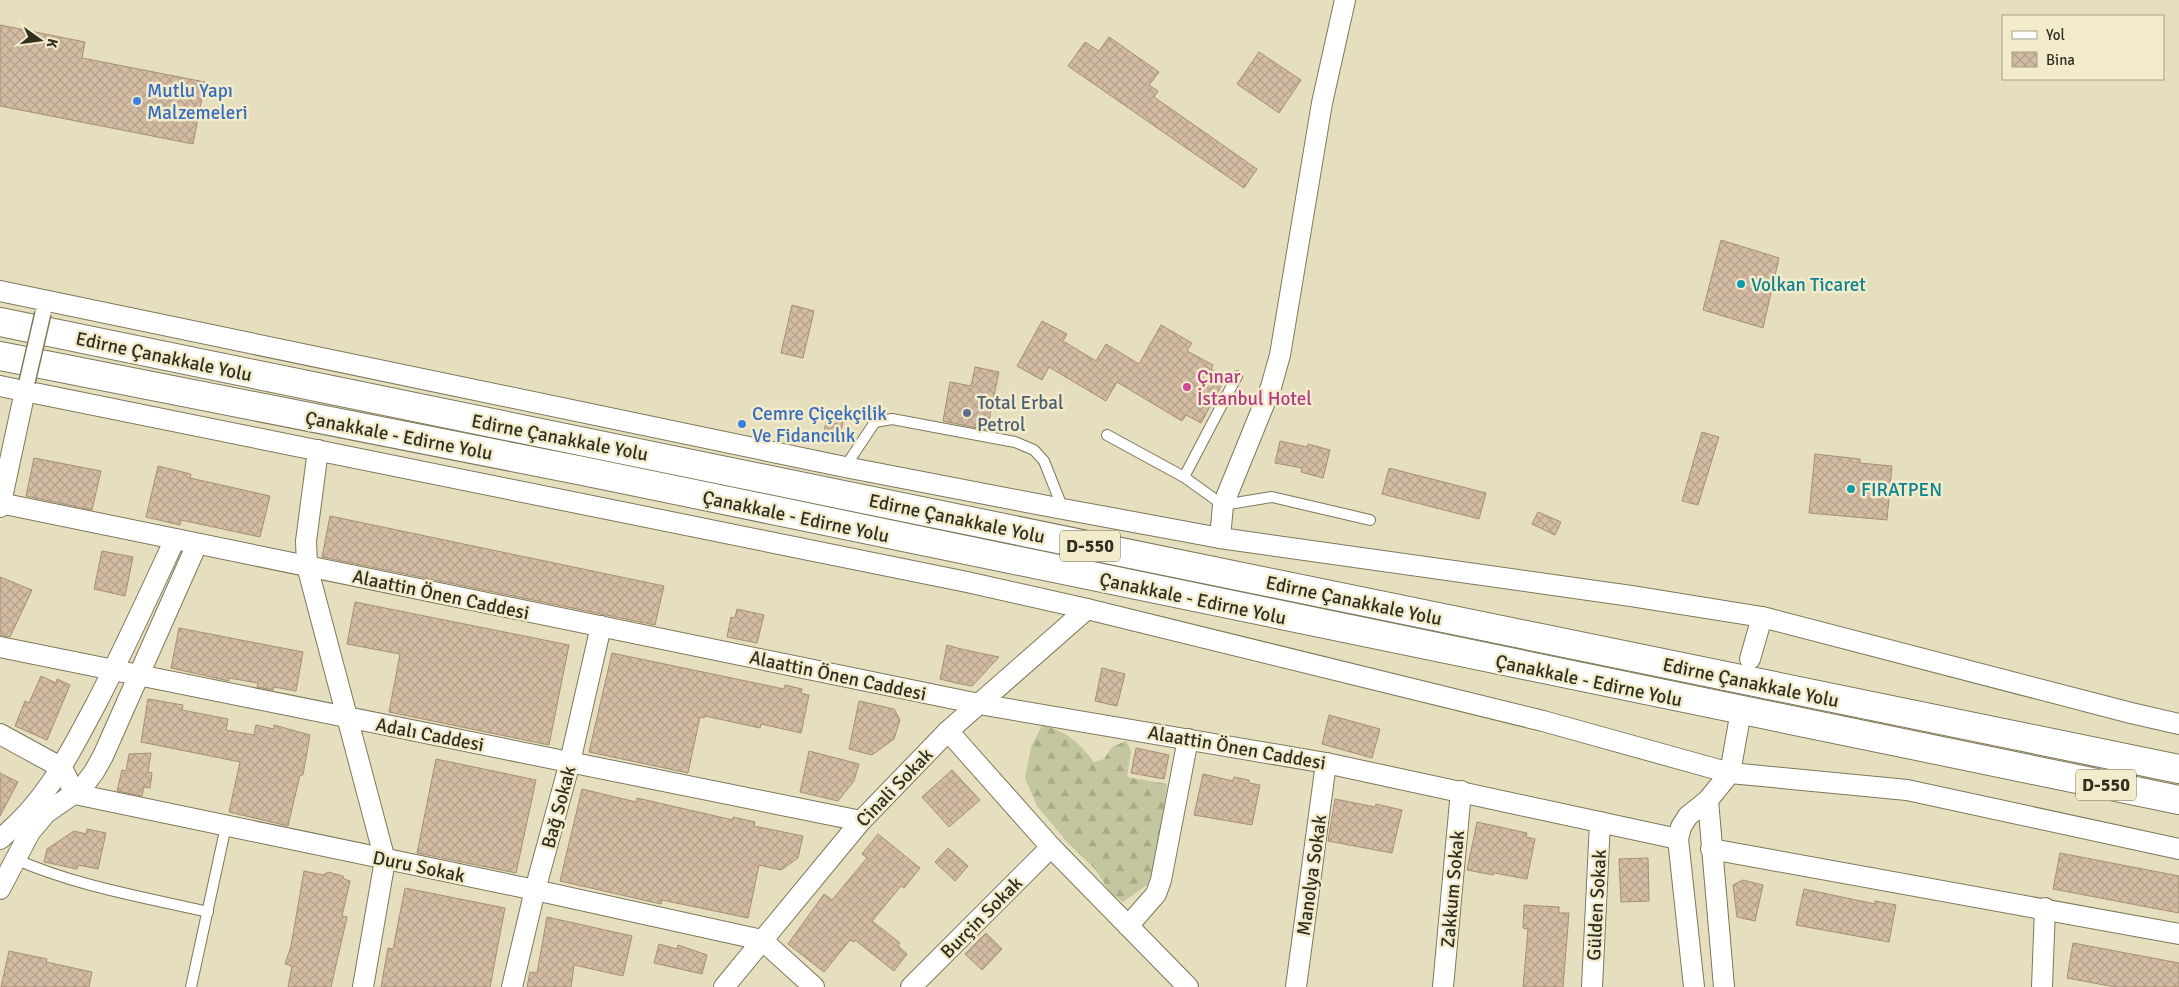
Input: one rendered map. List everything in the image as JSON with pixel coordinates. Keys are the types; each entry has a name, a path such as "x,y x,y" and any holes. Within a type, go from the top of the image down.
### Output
{"highway":[{"name":"Edirne Çanakkale Yolu","path":"0,322 81,340 842,480 1063,540 2179,769"},
{"name":"Çanakkale - Edirne Yolu","path":"0,356 28,378 583,471 2179,800"},
{"path":"2035,740 2179,756"},
{"path":"2033,771 2078,789 2179,815"}],"street":[{"path":"1220,538 1223,505 1267,399 1275,373 1322,103 1344,0"},
{"path":"0,290 842,480 1063,509 1220,538 1631,596 1762,617 2179,724"},
{"path":"81,340 86,309"},
{"path":"1,504 43,313"},
{"path":"0,386 28,378 318,450 958,580 1088,609 1544,721 1730,773 1907,790 2179,849"},
{"path":"318,450 306,541 307,566 385,860 363,987"},
{"name":"Alaattin Önen Caddesi","path":"1,504 979,704 1188,738 1326,763 1678,839"},
{"path":"1063,509 1063,540"},
{"path":"0,839 25,818 62,768 114,669 175,540"},
{"path":"0,889 8,855 46,813 75,794 94,772 103,756 197,544"},
{"name":"Cinali Sokak","path":"724,987 861,821 948,732 1088,609"},
{"path":"1750,659 1762,617"},
{"name":"Bağ Sokak","path":"512,987 535,890 570,762 601,626"},
{"name":"Adalı Caddesi","path":"0,647 861,821"},
{"path":"1694,987 1678,839 1681,827 1688,816 1708,800 1730,773 1739,722"},
{"path":"948,732 1051,847 1188,987"},
{"path":"0,734 62,768 75,794"},
{"path":"1128,926 1156,894 1161,880 1188,738"},
{"name":"Manolya Sokak","path":"1296,987 1326,763"},
{"name":"Zakkum Sokak","path":"1443,987 1461,791"},
{"name":"Duru Sokak","path":"75,794 535,890 762,940"},
{"path":"1708,800 1724,987"},
{"name":"Gülden Sokak","path":"1592,987 1600,822"},
{"name":"Burçin Sokak","path":"911,987 1051,847"},
{"path":"1711,849 2045,908 2179,934"},
{"path":"2042,987 2045,908"},
{"path":"762,940 814,987"}],"lane":[{"path":"1184,477 1237,376"},
{"path":"842,480 875,422 892,419 986,435 1026,445 1040,455 1044,461 1063,509"},
{"path":"1107,435 1184,477 1223,505 1272,497 1370,520"},
{"path":"191,987 226,826"},
{"path":"8,855 74,881 208,912"}],"green space":[{"path":"1042,725 1059,731 1072,739 1094,762 1104,759 1112,747 1126,741 1131,751 1127,777 1167,784 1157,857 1147,885 1123,902 1110,892 1095,869 1067,842 1037,806 1025,778 1031,747"}],"building":[{"path":"0,25 85,42 82,58 205,82 193,144 0,106"},
{"path":"1109,37 1159,72 1149,85 1158,91 1154,97 1257,169 1244,188 1068,66 1085,42 1099,51"},
{"path":"1259,52 1301,80 1279,113 1237,84"},
{"name":"Volkan Ticaret","path":"1721,240 1779,258 1763,328 1703,310"},
{"path":"792,305 814,311 803,358 781,353"},
{"path":"1042,321 1067,334 1063,341 1096,361 1106,344 1139,364 1161,325 1192,343 1187,351 1213,365 1211,369 1226,377 1201,423 1186,415 1182,421 1117,382 1106,401 1049,367 1042,380 1017,366"},
{"path":"975,367 999,372 987,430 943,421 950,382 971,386"},
{"path":"829,410 845,414 838,443 822,440"},
{"path":"1702,432 1719,437 1698,505 1682,501"},
{"path":"1280,441 1307,447 1308,444 1330,450 1323,478 1301,472 1302,468 1275,463"},
{"name":"FIRATPEN","path":"1815,454 1860,459 1860,463 1892,466 1887,520 1809,513"},
{"path":"34,458 101,471 92,510 26,496"},
{"path":"158,466 191,474 190,478 270,496 260,537 181,520 180,525 146,517"},
{"path":"1389,468 1486,493 1479,519 1382,494"},
{"path":"1538,512 1561,522 1555,535 1532,524"},
{"path":"330,516 664,586 655,625 322,557"},
{"path":"102,551 133,557 125,596 94,589"},
{"path":"0,577 32,590 10,637 0,635"},
{"path":"355,602 569,645 549,745 389,712 400,654 347,644"},
{"path":"737,609 764,615 757,643 727,637 731,617 735,618"},
{"path":"179,628 303,652 296,691 274,687 273,690 257,687 258,683 229,678 229,681 171,668"},
{"path":"947,645 999,657 972,686 956,683 940,679"},
{"path":"612,653 784,689 785,685 802,689 801,693 809,695 801,733 761,724 760,728 705,716 704,718 700,717 688,773 589,752"},
{"path":"1102,668 1125,674 1117,706 1095,701"},
{"path":"41,676 56,683 57,679 70,685 47,740 15,726 25,701 29,703"},
{"path":"148,699 183,705 182,710 228,719 226,730 254,735 256,725 274,729 274,725 310,735 303,775 300,775 288,826 229,812 240,762 141,742"},
{"path":"859,701 894,709 900,720 894,739 872,755 849,749"},
{"path":"1329,715 1380,729 1372,758 1322,744"},
{"path":"1136,748 1169,755 1164,779 1131,773"},
{"path":"809,751 859,764 854,781 838,801 800,792"},
{"path":"151,753 148,772 152,773 150,788 144,787 142,796 117,791 122,770 126,771 129,754"},
{"path":"436,759 536,780 516,873 417,853"},
{"path":"952,770 980,800 949,827 922,797"},
{"path":"0,773 18,782 0,816"},
{"path":"1203,774 1233,781 1234,777 1249,780 1249,783 1260,785 1252,825 1194,815"},
{"path":"582,789 636,802 637,798 733,820 733,817 755,822 754,826 803,836 798,858 781,870 759,865 748,918 662,900 661,904 560,881"},
{"path":"1335,799 1375,807 1376,804 1402,810 1392,853 1328,841"},
{"path":"1477,822 1527,833 1526,837 1535,839 1527,879 1467,870"},
{"path":"87,829 106,833 98,869 78,865 77,869 44,862 47,849 74,831 86,834"},
{"path":"878,834 920,868 904,888 901,886 872,921 900,943 898,946 907,954 894,971 855,940 854,942 850,940 824,972 788,944 824,894 832,900 867,858 862,854"},
{"path":"948,848 968,866 955,881 935,862"},
{"path":"2060,853 2179,876 2179,913 2053,889"},
{"path":"1648,858 1649,901 1621,902 1619,859"},
{"path":"304,871 323,875 328,872 343,876 344,879 350,881 342,916 347,917 331,987 288,987 292,966 285,964 291,946"},
{"path":"1743,880 1763,885 1755,921 1737,917 1733,885"},
{"path":"405,888 505,908 490,987 381,987 388,948 393,949"},
{"path":"1804,889 1875,904 1875,901 1896,905 1889,942 1796,925"},
{"path":"1524,905 1559,907 1559,913 1569,913 1563,987 1523,987 1528,929 1523,928"},
{"path":"547,917 632,936 623,976 574,965 571,987 527,987 530,972 537,973"},
{"path":"986,933 1002,949 982,970 965,954"},
{"path":"2073,943 2179,963 2179,987 2115,987 2067,978"},
{"path":"659,944 677,949 678,945 707,955 702,974 654,963"},
{"path":"9,951 47,959 46,962 92,972 89,987 1,987"}],"place":[{"name":"Mutlu Yapı Malzemeleri","path":"137,101"},
{"name":"Volkan Ticaret","path":"1741,284"},
{"name":"Çınar İstanbul Hotel","path":"1187,387"},
{"name":"Total Erbal Petrol","path":"967,413"},
{"name":"Cemre Çiçekçilik Ve Fidancılık","path":"742,424"},
{"name":"FIRATPEN","path":"1851,489"}]}
